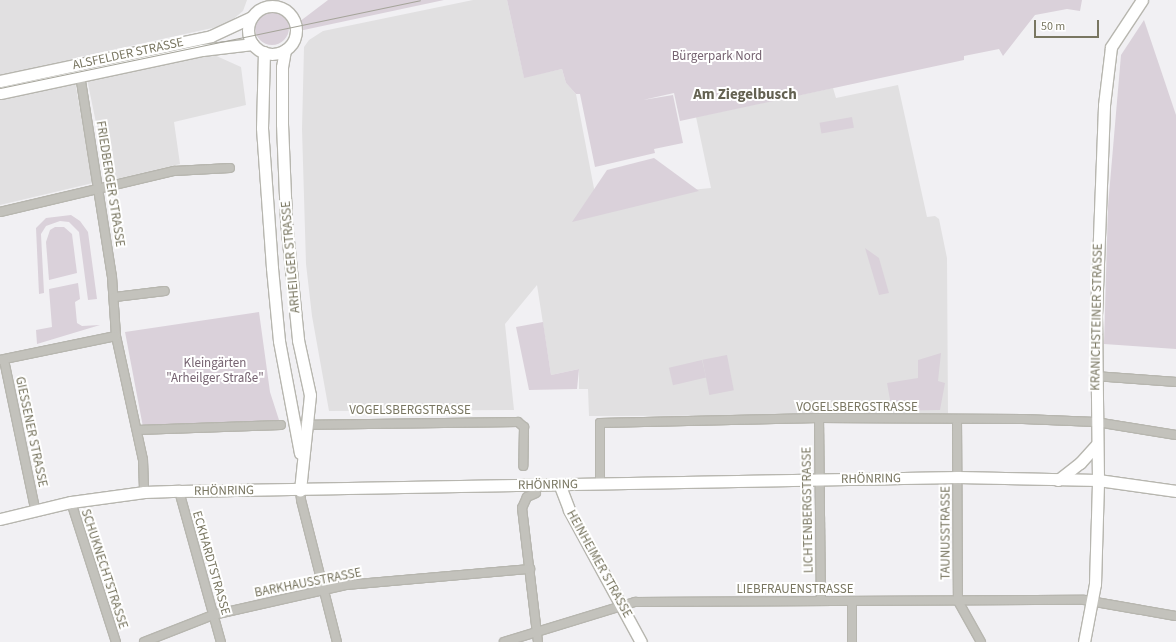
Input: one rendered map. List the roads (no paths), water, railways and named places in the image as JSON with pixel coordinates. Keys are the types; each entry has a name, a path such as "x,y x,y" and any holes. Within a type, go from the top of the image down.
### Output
{"main road":[{"path":"261,0 248,31 253,44 264,52 271,54 286,50"},
{"name":"KRANICHSTEINER STRASSE","path":"1084,642 1092,601 1098,480 1095,376 1101,164 1109,59 1111,47 1142,0"},
{"name":"ARHEILGER STRASSE","path":"254,14 273,3 288,12 296,26 295,37 286,50 282,66 282,124 286,221 297,333 310,395 300,490"},
{"name":"ALSFELDER STRASSE","path":"0,81 211,36 254,14"},
{"name":"ALSFELDER STRASSE","path":"0,93 202,50 253,44"},
{"name":"ARHEILGER STRASSE","path":"264,52 262,128 270,252 280,341 302,463"},
{"path":"1058,480 1080,463 1097,444"},
{"name":"RHÖNRING","path":"0,519 35,509 70,502 144,492 179,491 560,486 958,477 1098,480 1176,491"},
{"name":"HEINHEIMER STRASSE","path":"560,486 566,504 641,642"},
{"path":"469,487 476,493 550,493 566,504"}],"street":[{"name":"FRIEDBERGER STRASSE","path":"80,75 115,297 116,336 143,460 144,492"},
{"path":"0,212 174,171 230,168"},
{"path":"115,297 165,291"},
{"path":"2,360 116,336"},
{"name":"GIESSENER STRASSE","path":"2,360 35,509"},
{"path":"1095,376 1176,382"},
{"name":"VOGELSBERGSTRASSE","path":"600,485 600,423 819,418 958,419 1096,422 1176,434"},
{"name":"LICHTENBERGSTRASSE","path":"819,418 822,480 821,601"},
{"name":"TAUNUSSTRASSE","path":"958,419 958,601 981,642"},
{"name":"VOGELSBERGSTRASSE","path":"295,425 308,423 518,422 524,426 522,466"},
{"path":"137,430 281,425"},
{"name":"ARHEILGER STRASSE","path":"300,490 300,500 337,642"},
{"name":"ECKHARDTSTRASSE","path":"179,491 221,642"},
{"path":"536,493 527,497 522,508 538,642"},
{"name":"SCHUKNECHTSTRASSE","path":"70,502 116,642"},
{"name":"BARKHAUSSTRASSE","path":"144,642 213,615 323,589 346,585 530,569"},
{"name":"LIEBFRAUENSTRASSE","path":"504,642 621,605 635,602 1092,601 1176,616"},
{"path":"852,602 852,642"}],"tram line":[{"path":"0,88 420,0"}],"district":[{"name":"Am Ziegelbusch","path":"745,95"}],"park label":[{"name":"Bürgerpark Nord","path":"717,56"},
{"name":"Kleingärten \"Arheilger Straße\"","path":"215,372"}]}
